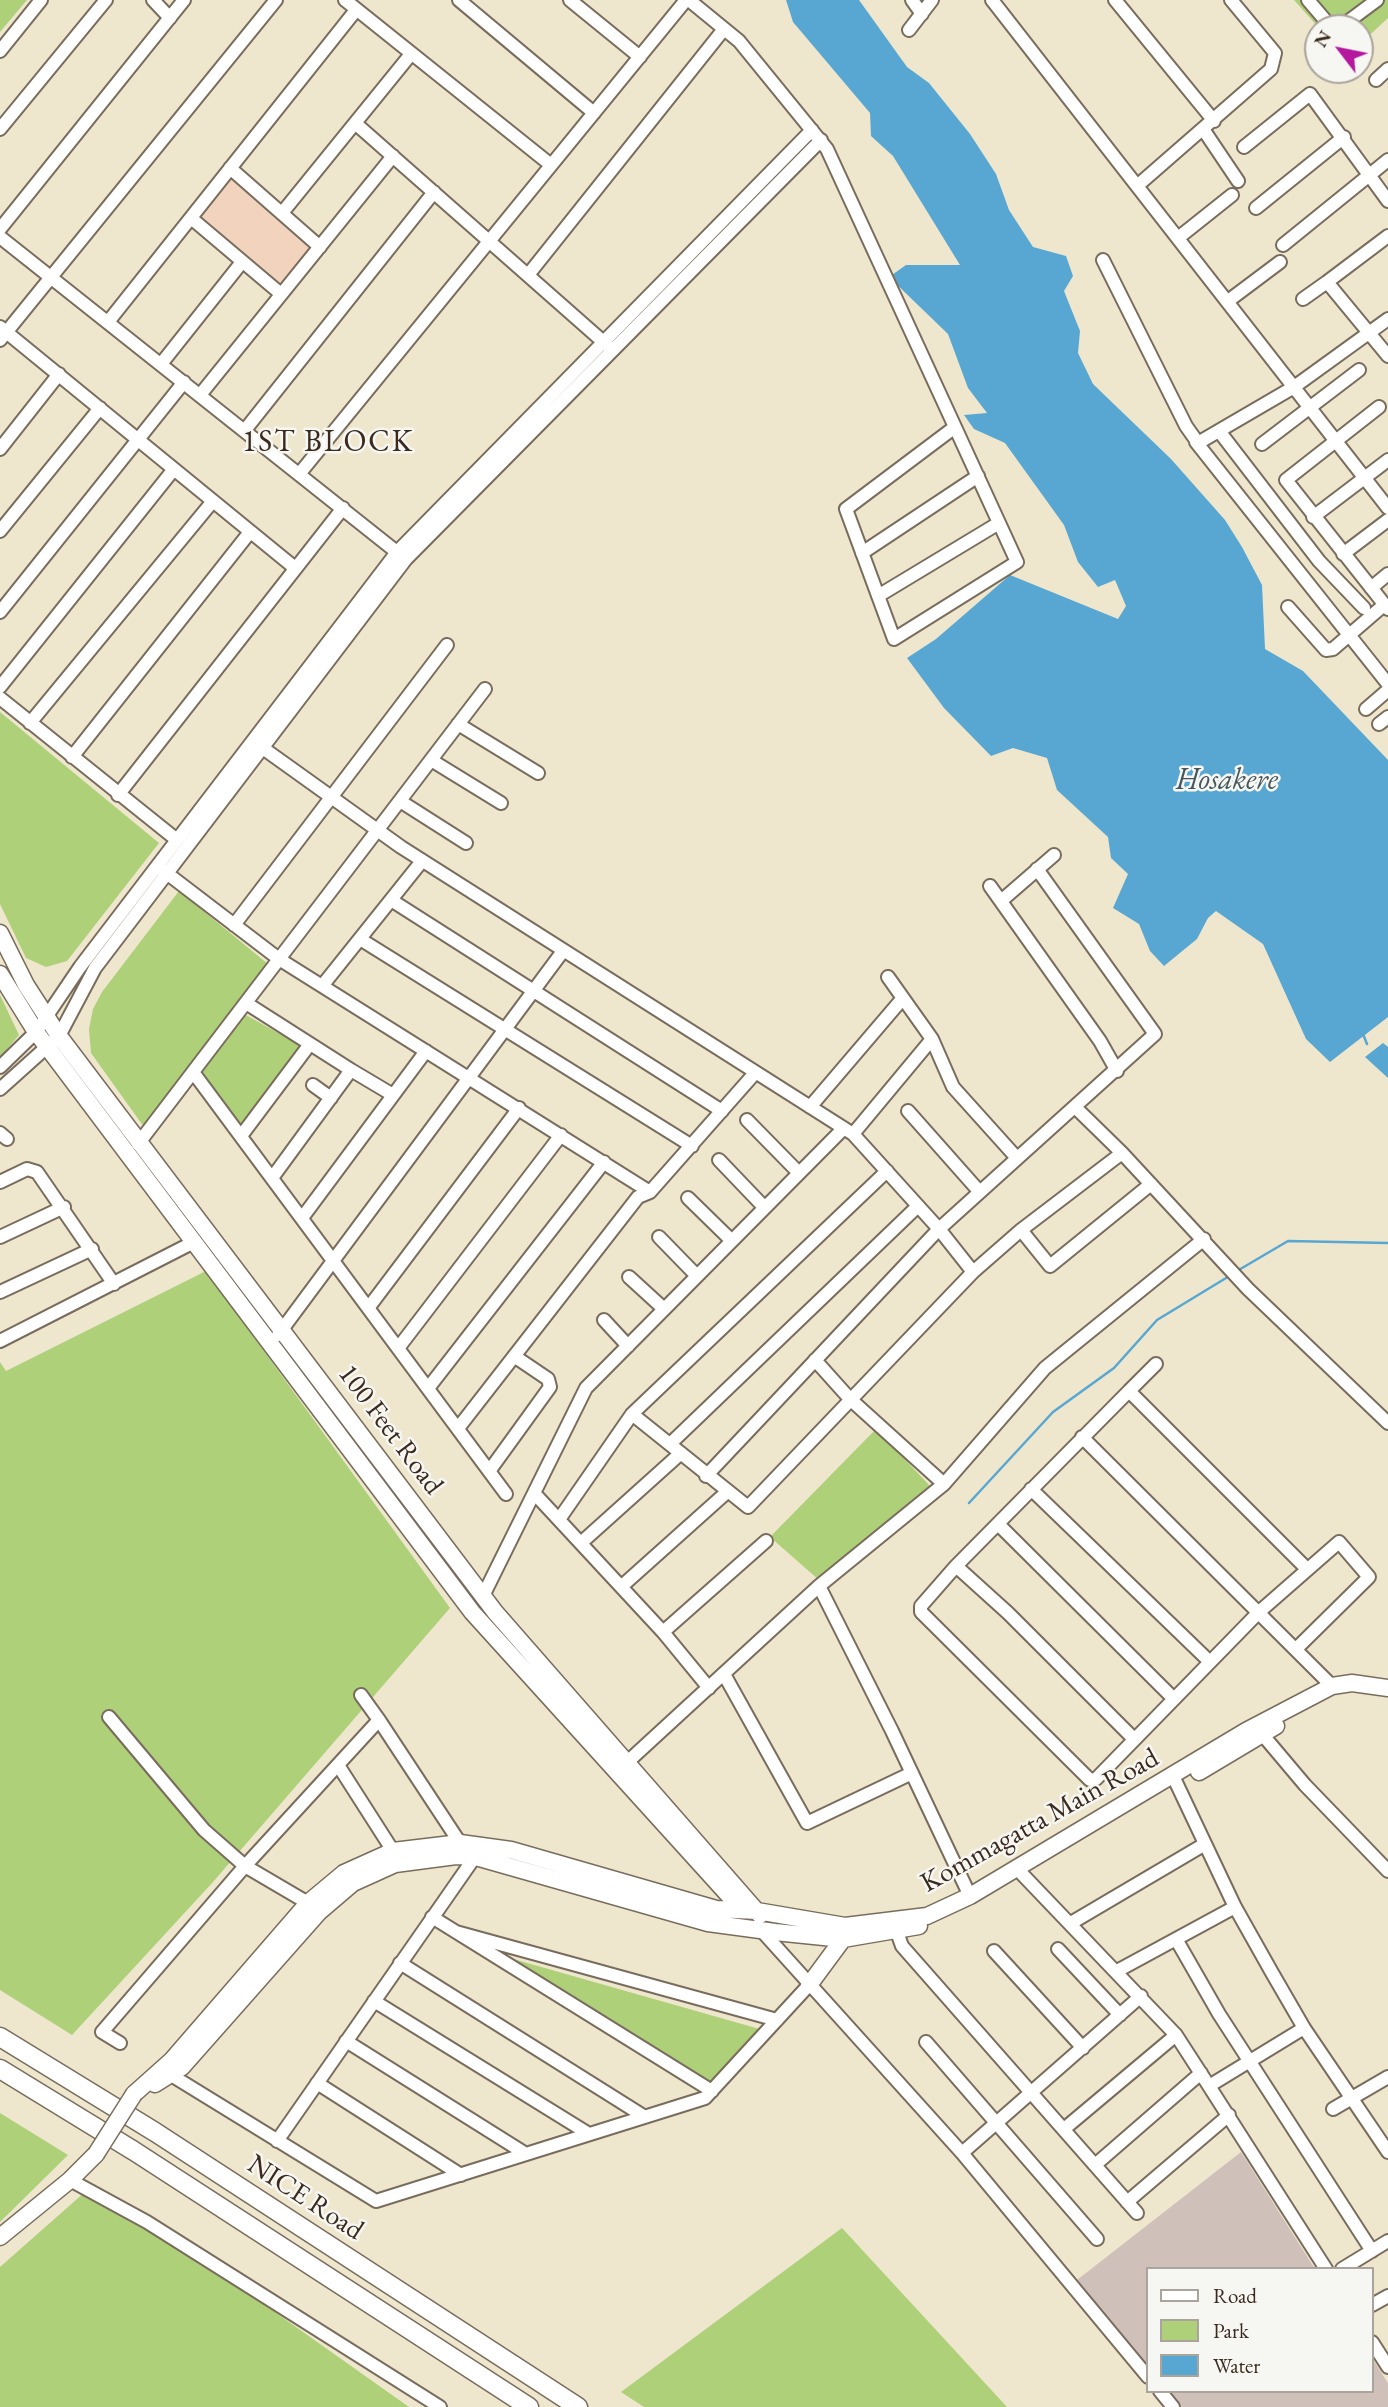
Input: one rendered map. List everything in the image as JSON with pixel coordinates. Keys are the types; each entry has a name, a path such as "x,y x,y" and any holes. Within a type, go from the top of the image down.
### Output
{"highway":[{"name":"NICE Road","path":"0,2037 178,2147 578,2407"},
{"name":"NICE Road","path":"0,2069 135,2151 529,2407"}],"main road":[{"name":"100 Feet Road","path":"0,933 26,985 46,1015 54,1042 194,1242 472,1612 621,1768 768,1931"},
{"name":"100 Feet Road","path":"0,974 36,1032 54,1042 138,1144 483,1596 621,1768"},
{"name":"Kommagatta Main Road","path":"134,2094 183,2067 319,1912 354,1883 395,1864 469,1850 708,1923 768,1931 897,1932 930,1923 973,1904 1175,1780 1246,1731 1332,1686 1352,1683 1388,1688"},
{"name":"Kommagatta Main Road","path":"0,2237 70,2180 96,2154 134,2094 172,2060 308,1903 344,1873 393,1851 510,1850 716,1909 750,1910 844,1933 927,1916 970,1896 1175,1780 1337,1695 1359,1692 1388,1698"},
{"path":"809,1985 844,1933"}],"street":[{"path":"0,51 41,0"},
{"path":"0,129 106,0"},
{"path":"153,0 170,18"},
{"path":"0,229 184,0"},
{"path":"275,0 51,277 2,333 59,374 295,568"},
{"path":"345,0 551,165"},
{"path":"459,0 594,113"},
{"path":"570,0 640,57"},
{"path":"300,473 688,0 739,41 817,135 956,427 1017,562 894,639 846,509 956,427"},
{"path":"909,30 927,5 912,0"},
{"path":"992,0 1388,508"},
{"path":"1115,0 1208,125 1238,181"},
{"path":"1137,186 1258,83 1276,59 1275,53 1231,0"},
{"path":"1308,0 1331,27 1342,26 1377,0"},
{"path":"108,322 356,10"},
{"path":"528,275 724,30"},
{"path":"282,213 411,54"},
{"path":"1376,80 1388,69"},
{"path":"1244,147 1310,94 1344,137 1388,201"},
{"path":"355,123 614,351"},
{"path":"0,1067 36,1032 46,1015 162,869 401,555 603,341 817,135"},
{"path":"401,555 614,351 817,135"},
{"path":"1256,208 1344,137"},
{"path":"200,395 393,156"},
{"path":"1283,245 1388,160"},
{"path":"230,168 320,247"},
{"path":"245,430 434,192"},
{"path":"1178,238 1232,195"},
{"path":"191,218 281,295"},
{"path":"1303,299 1388,236"},
{"path":"0,237 401,555"},
{"path":"1103,260 1196,442 1388,684"},
{"path":"161,364 242,262"},
{"path":"1228,301 1280,262"},
{"path":"1326,282 1388,356"},
{"path":"1196,442 1294,387 1388,319"},
{"path":"1262,444 1359,370"},
{"path":"0,449 59,374"},
{"path":"0,612 184,382"},
{"path":"1289,607 1326,650 1334,649 1347,635 1386,607 1286,480 1379,407"},
{"path":"0,531 100,408"},
{"path":"1219,431 1319,561 1364,608"},
{"path":"1313,517 1388,460"},
{"path":"0,687 174,469"},
{"path":"862,553 978,476"},
{"path":"30,723 213,501"},
{"path":"118,795 343,508"},
{"path":"1343,554 1388,520"},
{"path":"878,596 999,523"},
{"path":"72,757 250,532"},
{"path":"1371,588 1388,574"},
{"path":"234,925 447,645"},
{"path":"138,1144 485,689"},
{"path":"1366,709 1388,690"},
{"path":"0,698 177,840"},
{"path":"458,724 538,773"},
{"path":"257,744 422,861 848,1131 919,1206 973,1272"},
{"path":"0,1089 17,1070 54,1042 95,968 162,869 177,840 257,744"},
{"path":"431,760 501,803"},
{"path":"400,801 466,843"},
{"path":"1000,901 1054,855"},
{"path":"322,986 422,861"},
{"path":"162,869 279,959 650,1192"},
{"path":"706,1476 978,1190 1076,1108 1155,1034 1037,869"},
{"path":"990,886 1100,1041 1117,1071"},
{"path":"391,900 722,1111"},
{"path":"360,939 692,1146"},
{"path":"268,1340 283,1333 563,951"},
{"path":"888,977 932,1039 953,1087 1016,1157"},
{"path":"810,1107 903,998"},
{"path":"246,1003 393,1095"},
{"path":"483,1596 586,1388 798,1172 848,1131 932,1039"},
{"path":"241,1136 310,1044"},
{"path":"302,1218 426,1051"},
{"path":"272,1178 351,1070"},
{"path":"193,1072 459,1427 506,1494"},
{"path":"459,1427 638,1197 650,1192 755,1073"},
{"path":"313,1084 331,1098"},
{"path":"369,1307 519,1108"},
{"path":"1076,1108 1204,1239 1248,1289 1388,1423"},
{"path":"908,1111 978,1190"},
{"path":"747,1119 798,1172"},
{"path":"399,1347 561,1135"},
{"path":"632,1414 748,1507 973,1272 1021,1230 1122,1153"},
{"path":"719,1160 764,1207"},
{"path":"429,1387 604,1162"},
{"path":"0,1182 31,1169 37,1171 114,1284"},
{"path":"560,1518 632,1414 887,1171"},
{"path":"1021,1230 1050,1266 1151,1184"},
{"path":"688,1198 732,1241"},
{"path":"671,1443 919,1206"},
{"path":"0,1237 64,1207"},
{"path":"659,1237 697,1276"},
{"path":"621,1768 725,1676 819,1586 944,1483 1045,1368 1204,1239"},
{"path":"0,1342 194,1242"},
{"path":"0,1292 92,1249"},
{"path":"629,1277 664,1310"},
{"path":"604,1320 628,1346"},
{"path":"490,1470 550,1387 548,1380 514,1356"},
{"path":"815,1360 850,1399 944,1483"},
{"path":"1156,1364 956,1566 921,1606 921,1612 1090,1780 1097,1779 1259,1612 1339,1542 1369,1577 1296,1649"},
{"path":"1129,1391 1307,1569"},
{"path":"1082,1437 1332,1686"},
{"path":"582,1542 681,1453"},
{"path":"1031,1489 1210,1662"},
{"path":"622,1586 727,1492"},
{"path":"534,1493 622,1586 709,1688"},
{"path":"998,1524 1174,1699"},
{"path":"663,1632 766,1541"},
{"path":"956,1566 1008,1613 1134,1740"},
{"path":"819,1586 970,1896"},
{"path":"725,1676 807,1823 912,1773"},
{"path":"277,2141 432,1917 469,1850 361,1695"},
{"path":"109,1717 204,1830 245,1866 308,1903"},
{"path":"120,2043 102,2032 245,1866 379,1720"},
{"path":"1262,1734 1305,1785 1388,1871"},
{"path":"338,1765 393,1851"},
{"path":"1175,1780 1235,1907 1304,2028 1388,2152"},
{"path":"1071,1923 1205,1844"},
{"path":"1022,1874 1176,2035 1325,2267"},
{"path":"1117,1971 1235,1907"},
{"path":"432,1917 712,2091"},
{"path":"768,1931 809,1985 962,2153 1146,2375"},
{"path":"456,1932 777,2020"},
{"path":"897,1932 902,1946 1137,2213"},
{"path":"1176,1939 1372,2250"},
{"path":"1058,1950 1120,2015"},
{"path":"994,1951 1083,2048"},
{"path":"400,1963 645,2117"},
{"path":"171,2075 376,2201 705,2098 809,1985"},
{"path":"962,2153 1141,1996"},
{"path":"374,2001 589,2134"},
{"path":"1209,2085 1304,2028"},
{"path":"1064,2129 1176,2035"},
{"path":"346,2041 526,2154"},
{"path":"926,2042 1097,2239"},
{"path":"1095,2165 1201,2073"},
{"path":"1333,2109 1388,2077"},
{"path":"317,2083 460,2175"},
{"path":"1127,2202 1229,2115"},
{"path":"70,2180 147,2222 440,2407"},
{"path":"1345,2267 1388,2241"},
{"path":"1374,2345 1388,2367"},
{"path":"1162,2393 1173,2407"}],"shaded area":[{"path":"232,179 313,246 279,288 198,221"},
{"path":"1241,2152 1314,2267 1146,2267 1146,2364 1077,2280"},
{"path":"1374,2361 1388,2383 1388,2407 1182,2407 1171,2393 1374,2393"}],"green space":[{"path":"0,0 27,0 0,32"},
{"path":"1294,0 1388,0 1388,18 1374,31 1374,14 1306,14"},
{"path":"0,712 159,843 67,961 46,967 26,958 0,904"},
{"path":"179,891 268,964 144,1127 91,1053 89,1029 93,1009 102,992"},
{"path":"0,995 19,1035 0,1057"},
{"path":"244,1014 303,1047 241,1129 201,1073"},
{"path":"206,1271 450,1608 213,1882 72,2035 0,1990 0,1362 6,1371"},
{"path":"876,1429 931,1487 819,1580 770,1537"},
{"path":"506,1957 763,2030 710,2084"},
{"path":"0,2113 68,2155 0,2222"},
{"path":"94,2184 409,2407 0,2407 0,2267"},
{"path":"842,2228 1007,2407 644,2407 621,2392"}],"water":[{"name":"Hosakere","path":"786,0 859,0 907,67 929,83 970,134 996,174 1009,210 1033,247 1066,256 1073,276 1064,291 1080,331 1078,353 1093,384 1171,459 1225,520 1242,547 1262,585 1265,649 1303,671 1388,760 1388,1017 1330,1062 1306,1039 1263,944 1216,911 1208,918 1197,939 1164,966 1150,951 1139,924 1113,908 1128,874 1111,858 1108,837 1057,790 1047,758 1013,748 991,756 944,708 907,658 936,639 1010,575 1118,619 1126,606 1115,580 1098,587 1078,562 1064,525 1005,443 974,429 964,415 987,413 968,388 948,334 889,277 906,265 960,265 893,156 871,136 870,113 793,22"},
{"path":"1383,1043 1388,1047 1388,1078 1365,1057"}],"waterway":[{"path":"1363,1034 1367,1044"},
{"path":"1237,1271 1288,1241 1388,1243"},
{"path":"969,1503 1053,1412 1114,1368 1157,1320 1231,1275"}],"district":[{"name":"1ST BLOCK","path":"328,443"}]}
